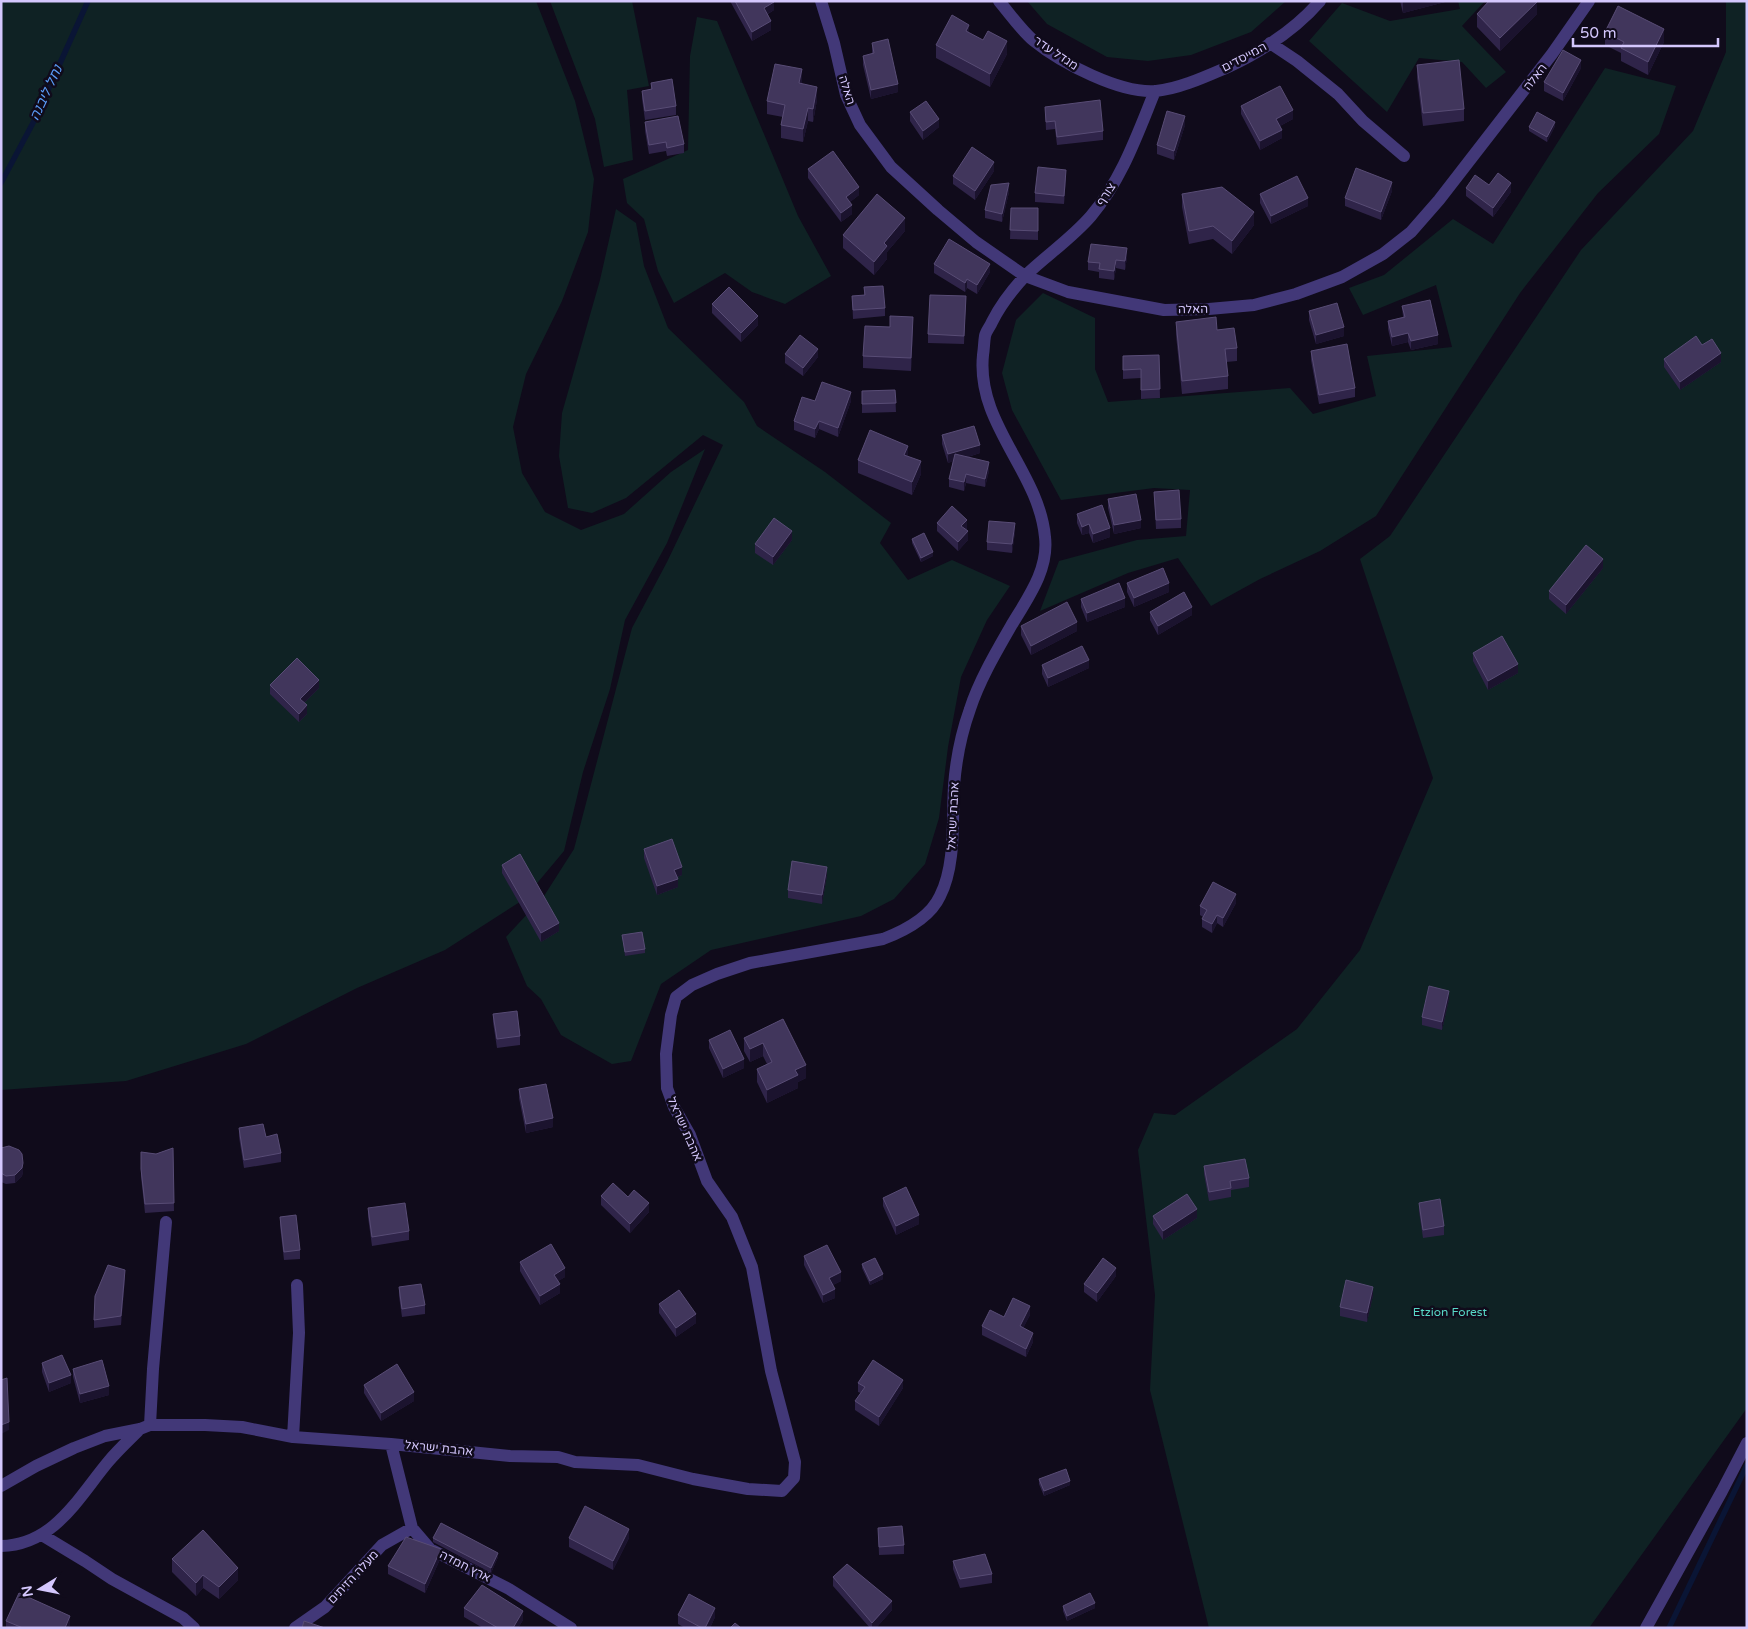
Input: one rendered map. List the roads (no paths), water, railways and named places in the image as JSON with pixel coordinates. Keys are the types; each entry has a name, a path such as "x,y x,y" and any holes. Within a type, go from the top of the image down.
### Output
{"street":[{"name":"האלה","path":"821,1 834,43 846,95 860,125 891,167 938,210 976,242 1025,276 1068,292 1164,310 1254,305 1296,294 1342,277 1383,254 1411,232 1439,200 1552,54 1589,1"},
{"name":"מגדל עדר","path":"999,1 1034,40 1073,67 1103,80 1132,88 1155,91"},
{"name":"המייסדים","path":"1155,91 1212,74 1250,56 1292,28 1320,1"},
{"path":"1270,43 1297,61 1338,94 1363,121 1404,156"},
{"name":"צורף","path":"1025,276 1090,218 1108,193 1126,163 1155,91"},
{"name":"אהבת ישראל","path":"1,1486 36,1466 74,1448 106,1436 145,1427 205,1425 242,1427 293,1437 391,1444 510,1456 558,1457 575,1462 638,1465 748,1489 782,1491 794,1478 795,1462 771,1371 752,1267 732,1216 707,1182 690,1135 674,1107 667,1088 666,1054 671,1015 676,997 692,985 717,974 750,963 883,939 902,932 924,916 940,898 948,873 952,836 954,784 959,746 970,706 1043,566 1046,538 1041,515 1031,490 993,417 986,393 982,368 985,335 998,310 1025,276"},
{"path":"1,1546 22,1544 42,1535 58,1522 79,1501 107,1463 145,1427 153,1369 166,1222"},
{"path":"293,1437 299,1333 297,1285"},
{"path":"1646,1628 1747,1443"},
{"name":"ארץ חמדה","path":"391,1444 412,1528 430,1548 509,1589 571,1628"},
{"name":"מעלה הזיתים","path":"295,1628 325,1607 382,1545 412,1528"},
{"path":"42,1535 112,1579 183,1618 194,1628"}],"waterway":[{"name":"נחל ליבנה","path":"1,183 34,121 88,1"},
{"path":"1669,1628 1747,1465"}],"park label":[{"name":"Etzion Forest","path":"1450,1312"}]}
